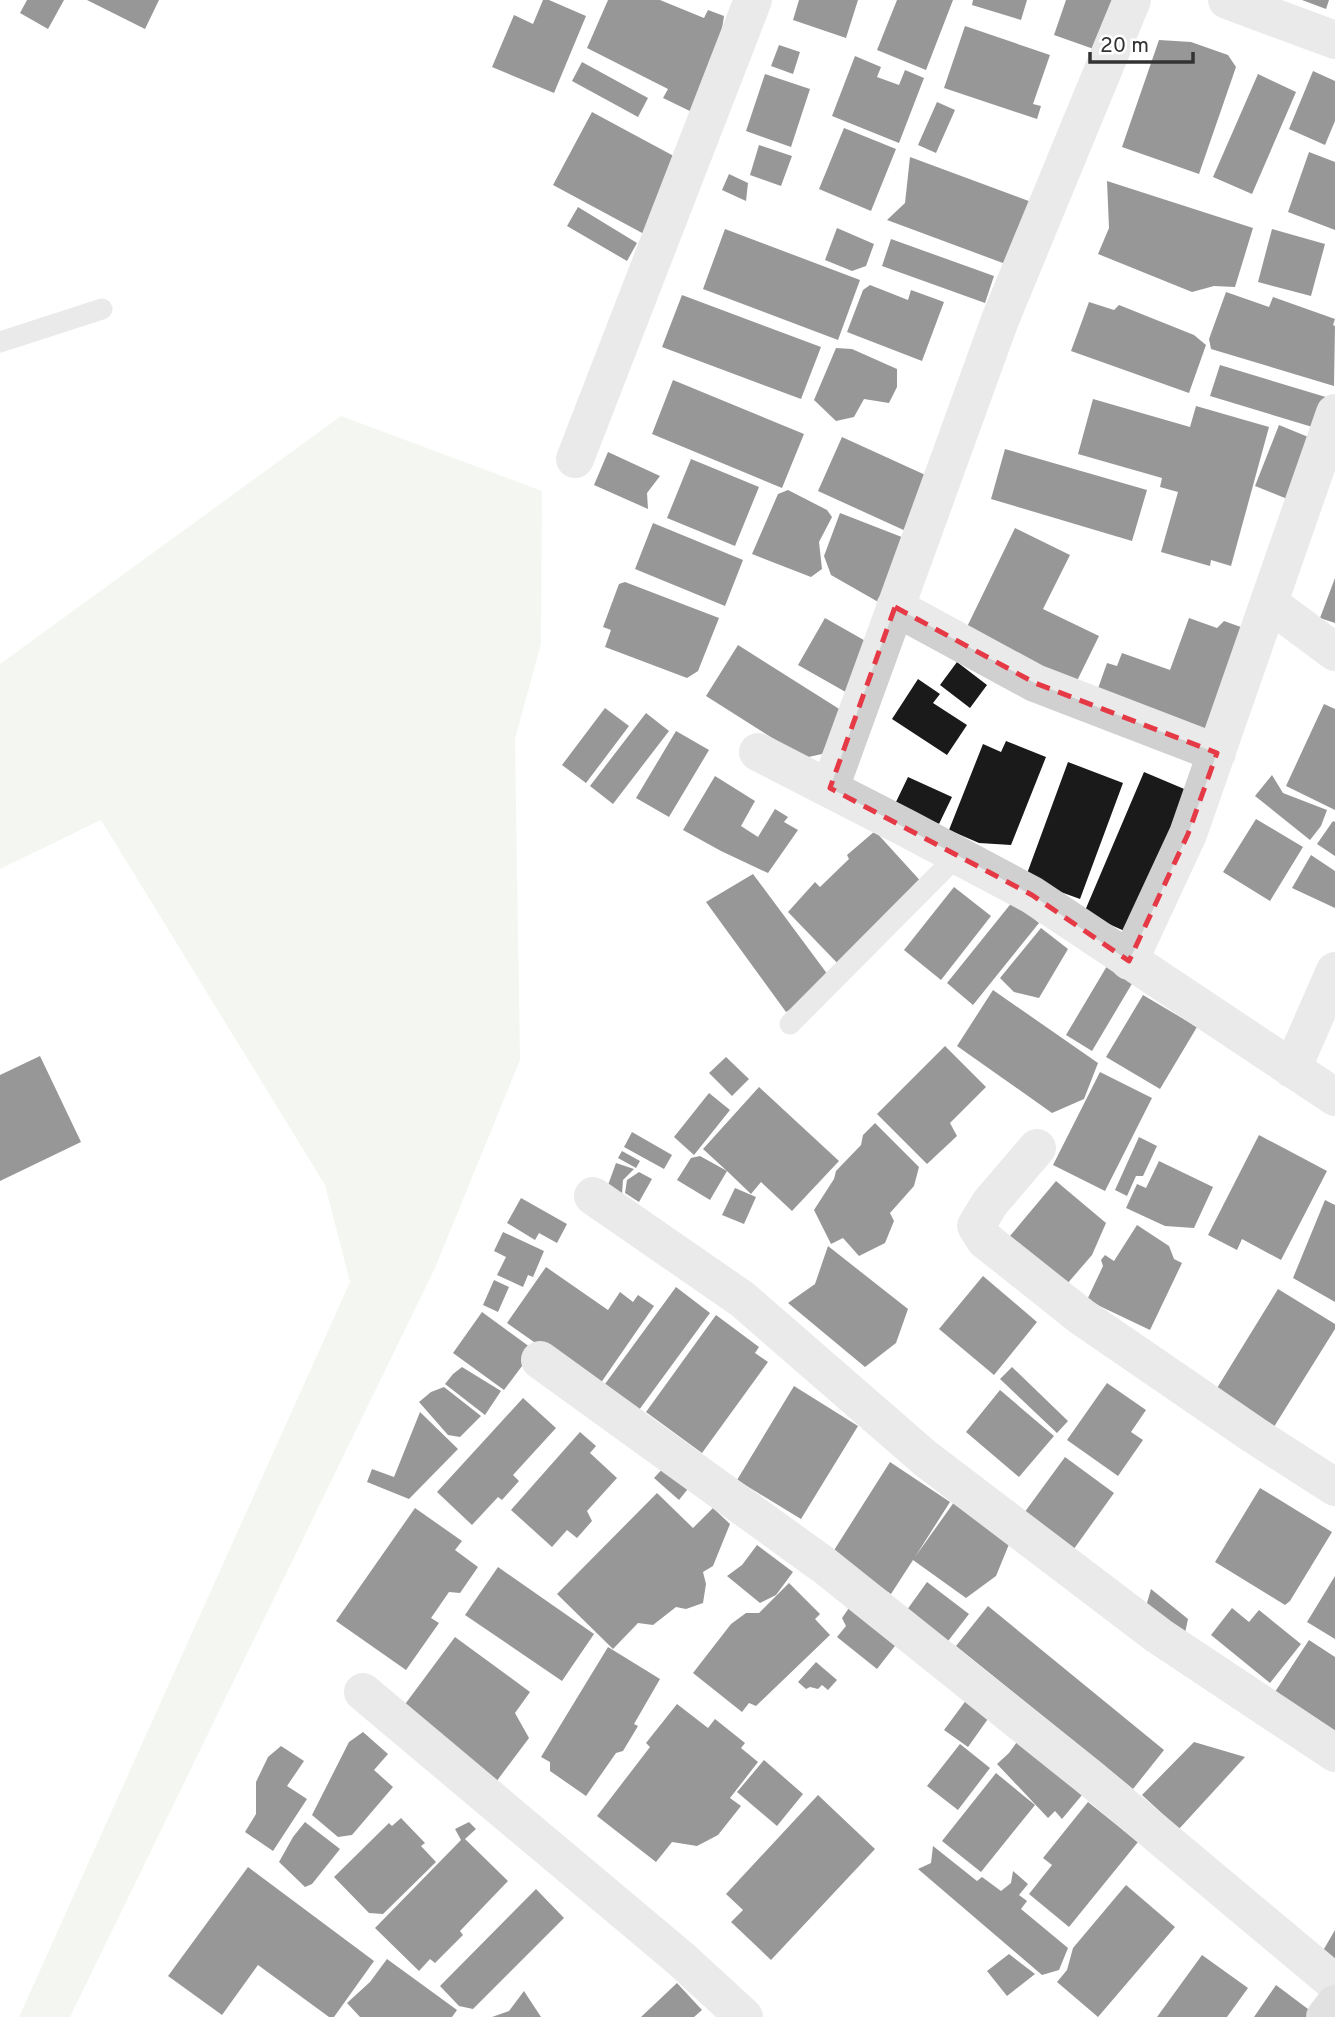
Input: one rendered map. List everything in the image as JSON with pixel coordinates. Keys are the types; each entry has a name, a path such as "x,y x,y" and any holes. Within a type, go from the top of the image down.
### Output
{"main road":[{"path":"1325,2017 1335,2004"}],"street":[{"path":"575,459 753,0"},
{"path":"830,788 1000,320 1132,0"},
{"path":"1227,0 1335,40"},
{"path":"1129,961 1188,834 1335,413"},
{"path":"1269,603 1335,652"},
{"path":"895,607 1035,683 1217,753"},
{"path":"758,752 1031,895 1335,1097"},
{"path":"1292,1069 1335,971"},
{"path":"1037,1148 990,1203 976,1226 985,1240 1082,1317 1335,1487"},
{"path":"593,1196 743,1299 926,1459 1159,1636 1335,1753"},
{"path":"540,1360 825,1566 1089,1777 1335,1983"},
{"path":"363,1692 681,1959 744,2017"}],"lane":[{"path":"0,342 102,309"},
{"path":"790,1024 958,855"}],"highlighted area":[{"path":"895,607 1035,683 1217,753 1188,834 1129,961 1032,895 830,788"}],"shaded area":[{"path":"341,416 542,491 541,644 515,739 520,1060 435,1268 70,2017 19,2017 350,1282 325,1185 101,820 0,869 0,664"}],"building":[{"path":"27,0 64,0 48,29 20,13"},
{"path":"87,0 159,0 145,29"},
{"path":"543,0 586,16 554,93 492,67 514,15 533,24"},
{"path":"608,0 660,0 704,18 708,10 724,16 716,68 694,113 663,98 668,89 587,48"},
{"path":"799,0 858,0 846,38 793,20"},
{"path":"897,0 953,0 926,70 877,50"},
{"path":"973,0 1027,0 1021,20 972,5"},
{"path":"1066,0 1120,0 1102,52 1054,35"},
{"path":"1302,0 1329,0 1326,9"},
{"path":"965,26 1050,55 1033,104 1041,106 1037,119 944,88"},
{"path":"1159,40 1191,42 1228,55 1236,67 1199,174 1122,147"},
{"path":"779,45 800,52 793,74 771,66"},
{"path":"855,56 881,67 877,77 899,85 905,70 924,78 899,143 832,116"},
{"path":"582,62 648,98 638,117 572,81"},
{"path":"1313,71 1335,81 1335,121 1325,145 1289,129"},
{"path":"765,74 810,89 791,147 746,131"},
{"path":"1258,74 1296,92 1252,194 1213,177"},
{"path":"937,102 955,110 936,153 918,145"},
{"path":"592,112 683,161 644,234 553,185"},
{"path":"844,128 896,149 871,211 819,189"},
{"path":"759,145 792,156 781,186 750,175"},
{"path":"1309,152 1335,162 1335,230 1288,212"},
{"path":"910,157 1034,203 1011,266 887,220 905,203"},
{"path":"729,174 748,183 746,201 722,190"},
{"path":"1107,181 1253,228 1235,287 1214,286 1192,292 1098,254 1109,228"},
{"path":"578,207 637,243 627,261 567,226"},
{"path":"837,228 874,244 866,266 852,271 825,260"},
{"path":"725,229 860,280 838,340 703,289"},
{"path":"1272,229 1325,244 1311,296 1258,282"},
{"path":"891,239 994,276 985,303 882,266"},
{"path":"870,285 908,300 911,290 944,302 922,361 847,332 863,290"},
{"path":"1226,292 1269,307 1273,297 1335,319 1334,386 1211,349 1209,339"},
{"path":"682,295 821,347 801,399 662,347"},
{"path":"1089,302 1114,310 1119,305 1194,335 1206,345 1189,393 1071,351"},
{"path":"836,348 852,349 897,369 897,387 889,403 864,399 854,417 836,421 814,400"},
{"path":"1220,365 1329,398 1319,429 1210,396"},
{"path":"673,380 804,434 782,488 652,434"},
{"path":"1093,399 1190,427 1196,406 1269,427 1231,566 1211,560 1210,566 1161,552 1178,492 1160,487 1162,478 1078,454"},
{"path":"1279,425 1318,441 1295,502 1255,486"},
{"path":"842,437 932,478 908,532 818,491"},
{"path":"1005,449 1147,490 1132,541 991,499"},
{"path":"608,452 660,476 647,493 648,509 594,485"},
{"path":"691,459 759,487 735,546 667,518"},
{"path":"788,490 827,510 832,517 819,542 822,569 811,577 752,554 778,494"},
{"path":"840,513 930,548 887,607 831,575 824,556"},
{"path":"653,523 743,560 725,606 635,569"},
{"path":"1015,528 1070,555 1043,609 1099,636 1074,687 964,633"},
{"path":"1335,578 1335,623 1320,618"},
{"path":"625,582 719,618 698,671 687,678 605,647 611,630 603,627 619,584"},
{"path":"825,618 885,652 858,699 798,665"},
{"path":"1189,618 1217,628 1224,621 1269,637 1229,746 1095,697 1107,663 1117,666 1122,653 1170,670"},
{"path":"738,645 844,712 822,754 804,758 706,696"},
{"path":"957,662 987,685 970,708 940,685"},
{"path":"918,679 940,694 933,703 967,725 947,755 892,719"},
{"path":"1324,704 1335,709 1335,810 1286,786"},
{"path":"605,708 629,726 586,783 562,765"},
{"path":"646,713 669,731 613,804 590,786"},
{"path":"676,731 709,750 669,817 636,798"},
{"path":"1006,741 1046,757 1011,845 979,843 949,830 983,744 1001,752"},
{"path":"1068,762 1123,783 1080,899 1025,879"},
{"path":"1144,772 1189,791 1129,933 1084,913"},
{"path":"1272,775 1283,793 1327,810 1321,826 1310,840 1255,796"},
{"path":"715,776 755,801 741,826 758,837 775,809 788,817 784,822 798,830 768,873 683,830"},
{"path":"908,777 952,797 939,824 895,804"},
{"path":"1256,819 1303,847 1270,901 1223,872"},
{"path":"1333,821 1335,822 1335,856 1317,844"},
{"path":"875,831 926,887 844,970 788,912 815,882 820,887 849,859 847,855"},
{"path":"1311,855 1335,871 1335,908 1292,888"},
{"path":"753,874 831,979 813,996 786,1012 706,902"},
{"path":"954,887 991,916 941,980 904,950"},
{"path":"1013,901 1039,923 973,1005 947,983"},
{"path":"1041,928 1068,949 1039,998 1014,992 1000,978"},
{"path":"1107,966 1133,982 1092,1051 1066,1035"},
{"path":"993,990 1098,1063 1084,1099 1052,1113 957,1046"},
{"path":"1143,995 1197,1027 1160,1089 1106,1057"},
{"path":"945,1046 986,1087 950,1123 957,1136 927,1164 877,1114"},
{"path":"40,1056 81,1142 0,1181 0,1075"},
{"path":"726,1057 749,1079 732,1096 709,1073"},
{"path":"1100,1072 1152,1098 1105,1191 1053,1165"},
{"path":"759,1087 839,1161 792,1211 761,1182 751,1194 703,1149"},
{"path":"709,1093 730,1110 694,1155 674,1137"},
{"path":"875,1123 919,1167 914,1186 890,1213 894,1221 885,1243 859,1256 843,1238 831,1244 814,1210 834,1179 836,1171 861,1145 863,1135"},
{"path":"632,1132 672,1155 664,1169 624,1147"},
{"path":"1259,1135 1327,1171 1281,1260 1242,1239 1237,1250 1208,1235"},
{"path":"1139,1137 1157,1146 1143,1176 1136,1176 1127,1196 1115,1190"},
{"path":"622,1151 640,1161 636,1168 618,1158"},
{"path":"700,1156 727,1171 710,1200 677,1180 691,1158"},
{"path":"1159,1161 1213,1187 1194,1228 1165,1226 1126,1208 1137,1184 1146,1188"},
{"path":"616,1163 634,1169 623,1180 622,1194 608,1185"},
{"path":"639,1172 652,1179 639,1202 625,1193 627,1180"},
{"path":"1056,1181 1106,1223 1092,1255 1067,1284 1010,1236"},
{"path":"735,1188 756,1197 744,1224 722,1215"},
{"path":"521,1198 567,1224 557,1243 539,1233 535,1240 507,1223"},
{"path":"1325,1200 1335,1205 1335,1302 1293,1278"},
{"path":"1137,1225 1169,1246 1174,1259 1182,1263 1150,1330 1087,1300 1103,1266 1101,1260 1105,1255 1114,1261"},
{"path":"503,1232 544,1251 533,1277 528,1275 523,1287 497,1275 506,1257 494,1251"},
{"path":"828,1246 908,1309 896,1343 865,1367 788,1303 815,1284"},
{"path":"546,1267 608,1310 620,1292 633,1302 638,1295 654,1306 598,1387 507,1323"},
{"path":"983,1276 1037,1322 994,1375 939,1329"},
{"path":"494,1280 509,1287 498,1312 483,1305"},
{"path":"676,1287 710,1313 639,1410 605,1384"},
{"path":"1278,1289 1335,1324 1335,1329 1272,1430 1214,1393"},
{"path":"482,1312 534,1350 504,1390 453,1353"},
{"path":"716,1315 759,1347 755,1353 768,1362 702,1453 646,1412"},
{"path":"462,1367 501,1391 485,1415 445,1384"},
{"path":"1012,1367 1068,1421 1057,1433 1000,1379"},
{"path":"1107,1383 1146,1410 1131,1432 1143,1440 1118,1476 1067,1440"},
{"path":"794,1386 858,1426 801,1519 737,1480"},
{"path":"444,1387 481,1416 460,1437 448,1435 419,1402 431,1392"},
{"path":"1000,1390 1054,1436 1019,1477 966,1432"},
{"path":"523,1398 556,1428 513,1475 519,1481 502,1500 498,1497 472,1525 437,1492"},
{"path":"420,1412 458,1449 409,1499 367,1482 372,1469 394,1477"},
{"path":"580,1432 596,1446 590,1453 617,1478 587,1511 592,1521 577,1538 567,1530 552,1547 511,1510"},
{"path":"1065,1457 1114,1493 1066,1560 1016,1524"},
{"path":"890,1462 950,1502 915,1557 957,1498 1012,1537 996,1576 966,1598 913,1560 891,1594 831,1555"},
{"path":"666,1465 691,1485 679,1500 654,1478"},
{"path":"1260,1488 1332,1532 1285,1605 1215,1562"},
{"path":"657,1493 693,1528 713,1508 730,1524 713,1566 703,1572 706,1584 703,1603 686,1609 676,1607 653,1625 638,1623 613,1649 557,1594"},
{"path":"415,1508 462,1541 455,1550 478,1567 460,1593 449,1592 431,1618 439,1623 406,1670 336,1621"},
{"path":"757,1545 793,1572 776,1595 760,1603 727,1576 742,1565"},
{"path":"498,1567 594,1634 562,1681 465,1615"},
{"path":"1335,1576 1335,1639 1307,1622"},
{"path":"927,1582 969,1614 945,1645 904,1614"},
{"path":"789,1583 820,1614 815,1619 830,1635 756,1706 749,1703 742,1712 693,1673 731,1624 746,1613 759,1613"},
{"path":"1151,1589 1188,1619 1185,1633 1145,1610"},
{"path":"851,1605 898,1642 877,1669 837,1637 846,1626 842,1618"},
{"path":"988,1606 1164,1750 1133,1789 956,1646"},
{"path":"1232,1608 1249,1622 1259,1610 1301,1644 1270,1683 1211,1635"},
{"path":"455,1637 530,1692 515,1713 529,1738 496,1782 400,1711"},
{"path":"1309,1640 1335,1657 1335,1741 1271,1698"},
{"path":"608,1647 660,1679 634,1724 638,1726 623,1751 616,1753 586,1796 550,1771 550,1762 541,1757"},
{"path":"816,1662 837,1680 828,1690 822,1685 818,1689 806,1689 798,1682"},
{"path":"967,1699 990,1716 968,1747 944,1730"},
{"path":"677,1704 708,1728 715,1719 745,1743 741,1748 758,1762 730,1798 741,1806 718,1835 697,1846 672,1842 656,1862 597,1816 650,1747 646,1743"},
{"path":"363,1732 388,1754 374,1770 393,1787 352,1835 338,1837 312,1815 349,1742"},
{"path":"1019,1739 1082,1795 1062,1819 1055,1811 1048,1818 997,1764"},
{"path":"1194,1742 1245,1757 1179,1829 1142,1795"},
{"path":"960,1744 990,1768 958,1810 927,1786"},
{"path":"281,1746 304,1761 287,1786 307,1799 273,1851 245,1832 256,1814 256,1782 268,1757"},
{"path":"764,1760 803,1794 777,1826 737,1792"},
{"path":"996,1773 1035,1805 981,1872 942,1841"},
{"path":"818,1795 875,1849 771,1960 731,1922 743,1910 726,1894"},
{"path":"1088,1802 1138,1842 1069,1927 1029,1894 1052,1865 1043,1858"},
{"path":"401,1818 425,1843 421,1846 436,1862 383,1914 369,1913 334,1877 389,1823 392,1826"},
{"path":"305,1822 340,1849 312,1884 305,1887 279,1862"},
{"path":"469,1822 476,1829 465,1839 508,1881 460,1931 463,1935 435,1963 430,1959 419,1971 375,1928 461,1840 455,1829"},
{"path":"933,1846 977,1881 982,1877 1001,1891 1011,1883 1013,1871 1028,1884 1019,1895 1027,1901 1021,1909 1068,1948 1059,1970 1042,1975 918,1869 931,1863"},
{"path":"248,1867 374,1961 334,2017 329,2017 258,1965 222,2015 168,1976"},
{"path":"1126,1885 1175,1927 1098,2017 1057,1982 1067,1970 1073,1948"},
{"path":"536,1889 564,1918 473,2009 459,2006 440,1986"},
{"path":"1335,1930 1335,1971 1317,1961"},
{"path":"1009,1954 1035,1974 1007,1996 987,1971"},
{"path":"1202,1955 1248,1988 1227,2017 1157,2017"},
{"path":"387,1959 457,2010 452,2017 360,2017 347,2003 370,1982"},
{"path":"677,1983 702,2010 694,2017 641,2017"},
{"path":"1276,1985 1312,2012 1308,2017 1254,2017"},
{"path":"524,1991 541,2017 492,2017 509,2011"}]}
